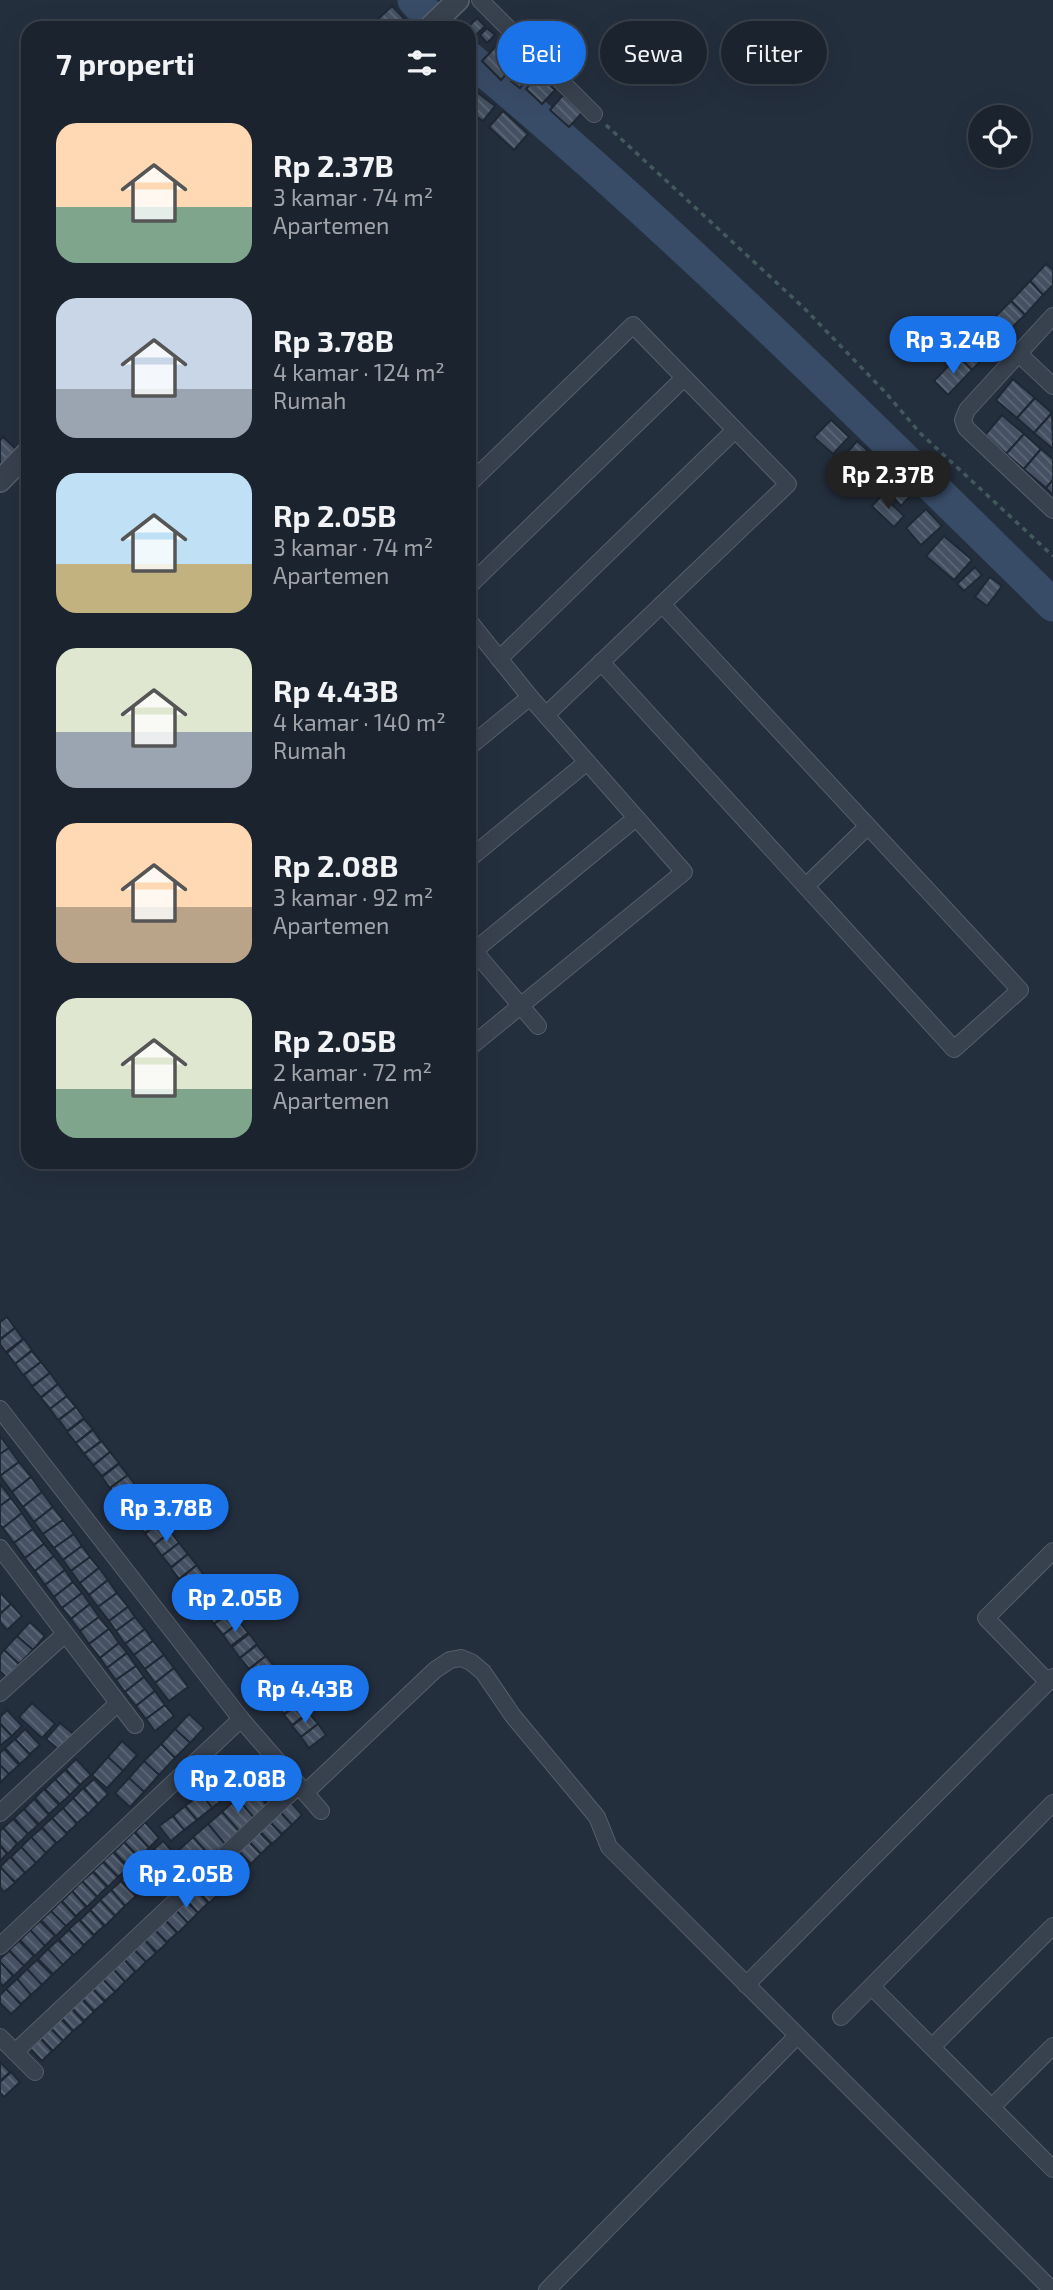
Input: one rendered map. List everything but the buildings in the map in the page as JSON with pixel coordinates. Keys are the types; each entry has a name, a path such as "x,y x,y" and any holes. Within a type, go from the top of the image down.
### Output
{"street":[{"path":"436,21 458,0"},
{"path":"480,0 594,114"},
{"path":"1053,316 967,410 963,420 966,428 1053,510"},
{"path":"476,477 633,325 788,484 546,715"},
{"path":"1019,354 1053,386"},
{"path":"476,579 684,378"},
{"path":"499,659 735,429"},
{"path":"0,481 21,459"},
{"path":"601,662 954,1049 1020,990 662,604"},
{"path":"476,634 684,872 476,1042"},
{"path":"476,741 530,697"},
{"path":"476,853 587,762"},
{"path":"476,946 636,818"},
{"path":"806,886 868,827"},
{"path":"476,956 538,1026"},
{"path":"0,1409 241,1719 321,1811"},
{"path":"0,1548 135,1725"},
{"path":"746,1985 1051,1680 986,1618 1053,1551"},
{"path":"0,1693 65,1634"},
{"path":"15,2052 435,1670 450,1660 461,1658 483,1672 513,1716 597,1817 609,1847 1051,2285"},
{"path":"0,1813 117,1704"},
{"path":"0,1947 241,1719"},
{"path":"841,2017 1053,1803"},
{"path":"932,2047 1053,1926"},
{"path":"872,1987 1053,2168"},
{"path":"0,2036 35,2072"},
{"path":"547,2290 797,2036"},
{"path":"992,2107 1053,2046"}],"path":[{"path":"594,114 805,309 886,393 920,433 1053,556"}],"waterway":[{"path":"414,0 434,21"},
{"path":"476,64 620,189 693,257 839,395 1053,605"}]}
